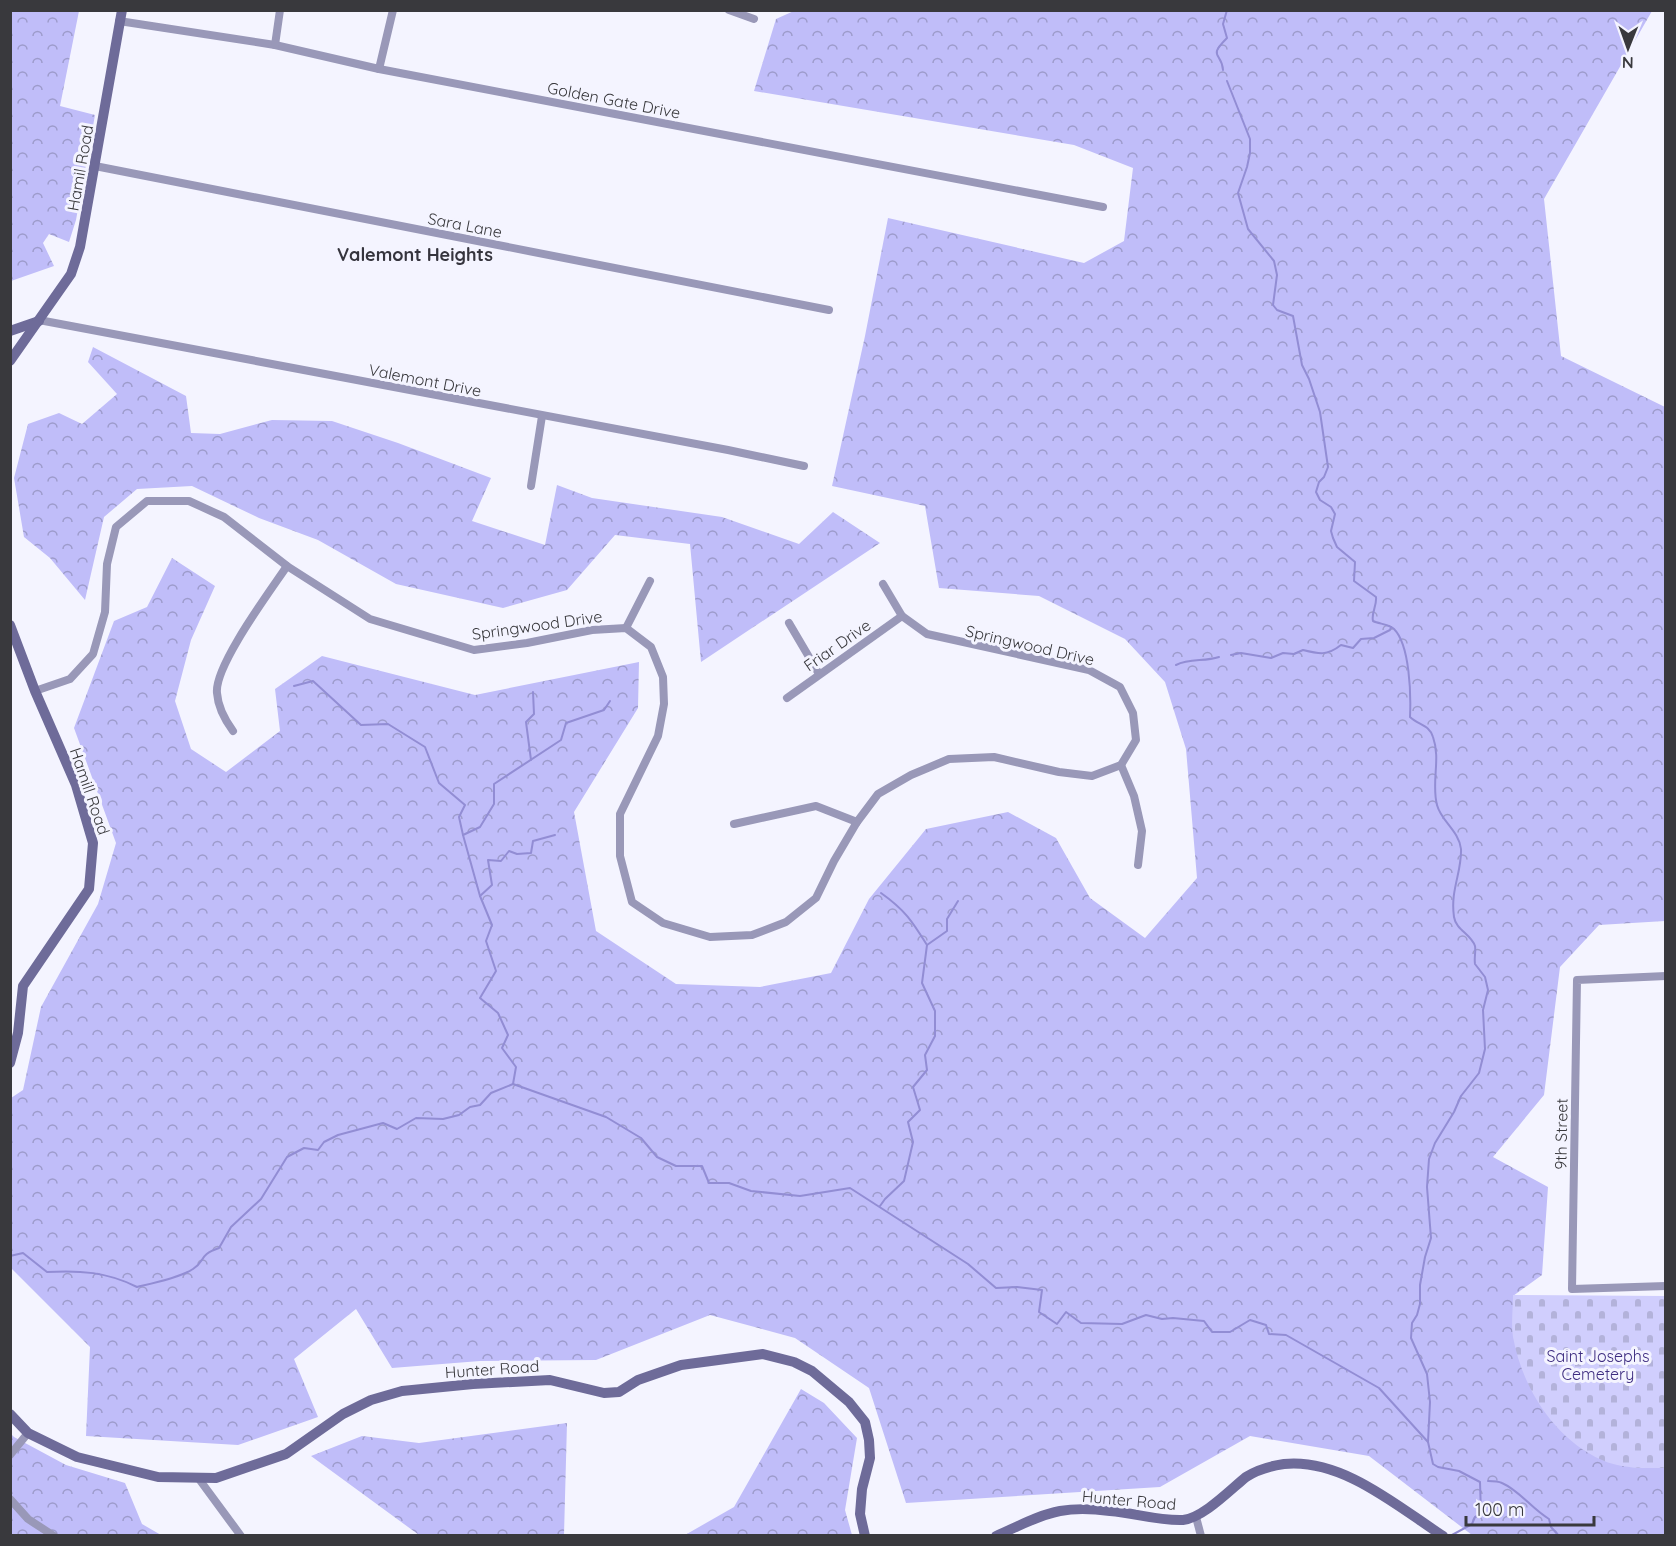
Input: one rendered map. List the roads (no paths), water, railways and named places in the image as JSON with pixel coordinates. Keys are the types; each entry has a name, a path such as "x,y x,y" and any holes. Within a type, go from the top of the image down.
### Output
{"street":[{"path":"275,45 280,10"},
{"path":"380,69 393,10"},
{"path":"732,11 754,19"},
{"name":"Golden Gate Drive","path":"120,16 275,45 380,69 1103,207"},
{"name":"Hamil Road","path":"10,361 71,274 80,247 96,166 120,16"},
{"name":"Sara Lane","path":"96,166 829,310"},
{"path":"10,332 39,320"},
{"name":"Valemont Drive","path":"39,320 804,466"},
{"path":"531,486 542,416"},
{"name":"Springwood Drive","path":"35,691 70,679 93,654 105,612 107,564 116,526 147,501 189,501 224,517 287,566 369,619 474,650 527,643 592,630 626,628 651,647 663,677 664,704 658,736 620,814 620,856 632,902 663,923 710,937 752,935 786,922 816,898 857,822 878,794 911,775 949,759 994,757 1059,772 1092,776 1121,765 1136,740 1133,713 1120,687 1089,670 927,634 902,616 883,584"},
{"path":"233,731 223,717 216,691 225,664 244,630 287,566"},
{"path":"626,628 650,581"},
{"name":"Friar Drive","path":"787,698 902,616"},
{"path":"789,623 819,674"},
{"path":"10,625 35,691"},
{"name":"Hamill Road","path":"10,1064 18,1033 23,986 89,889 93,843 76,785 35,691"},
{"path":"1121,765 1134,796 1142,831 1138,865"},
{"path":"734,824 816,806 857,822"},
{"name":"9th Street","path":"1665,976 1577,980 1572,1289 1665,1286"},
{"name":"Hunter Road","path":"10,1414 28,1433 77,1457 158,1477 216,1478 286,1454 343,1414 371,1400 402,1391 550,1380 604,1393 619,1392 638,1380 681,1365 763,1354 794,1362 812,1371 849,1402 865,1422 870,1458 862,1489 860,1514 865,1536"},
{"path":"10,1455 28,1433"},
{"name":"Hunter Road","path":"996,1536 1034,1519 1060,1511 1111,1511 1184,1520 1196,1517 1253,1472 1271,1466 1294,1463 1323,1466 1353,1477 1443,1536"},
{"path":"199,1479 241,1536"},
{"path":"10,1499 28,1519 54,1536"},
{"path":"1196,1517 1201,1536"}],"waterway":[{"path":"1223,70 1217,52 1227,38 1223,24 1227,10"},
{"path":"1227,81 1250,139 1247,167 1238,193 1248,229 1274,261 1277,275 1273,305 1277,310 1293,316 1302,365 1320,412 1328,467 1316,492 1320,500 1331,507 1335,514 1331,531 1337,547 1355,562 1354,581 1376,597 1373,621 1394,629 1403,646 1410,684 1410,717 1431,733 1436,754 1435,797 1437,805 1460,843 1460,866 1454,898 1454,917 1475,946 1475,964 1485,977 1488,990 1483,1010 1485,1049 1479,1073 1461,1096 1435,1143 1429,1159 1427,1187 1431,1238 1425,1257 1420,1285 1420,1304 1412,1323 1411,1338 1427,1374 1430,1402 1428,1442 1433,1464 1459,1471 1480,1482 1481,1514 1475,1517 1472,1524 1452,1535"},
{"path":"1231,655 1241,653 1271,658 1283,653 1294,654 1303,650 1327,652 1341,645 1353,648 1361,639 1374,638 1390,630 1391,627"},
{"path":"1176,665 1219,657"},
{"path":"294,686 313,681 361,725 388,724 425,747 439,783 465,805 459,817 463,835"},
{"path":"531,760 526,722 534,714 533,692"},
{"path":"513,1084 516,1067 502,1048 508,1035 498,1013 480,998 496,971 486,941 492,925 480,896 463,835 480,827 494,804 494,784 561,740 566,723 604,710 610,701"},
{"path":"480,896 492,885 488,860 501,861 509,851 517,854 531,853 533,841 555,835"},
{"path":"881,893 907,916 927,945"},
{"path":"880,1206 904,1181 913,1142 908,1122 920,1110 913,1087 927,1070 925,1055 935,1036 935,1011 922,983 927,945 947,931 947,919 958,901"},
{"path":"10,1256 23,1253 47,1272 93,1273 115,1278 137,1287 174,1278 193,1269 208,1253 219,1248 231,1227 261,1199 287,1157 304,1148 318,1150 324,1142 338,1135 383,1123 397,1129 416,1118 443,1119 459,1115 470,1107 480,1105 491,1093 513,1084 606,1117 641,1138 657,1157 676,1166 702,1166 709,1183 729,1183 751,1191 800,1196 850,1188 968,1264 996,1288 1017,1287 1042,1290 1039,1312 1057,1324 1066,1312 1081,1323 1122,1324 1146,1315 1162,1319 1204,1321 1212,1332 1230,1332 1250,1320 1266,1325 1269,1334 1286,1335 1379,1388 1428,1442"},
{"path":"1488,1481 1500,1482 1515,1491 1549,1519 1551,1527 1559,1536"}],"district":[{"name":"Valemont Heights","path":"415,255"}],"park label":[{"name":"Saint Josephs Cemetery","path":"1598,1365"}]}
